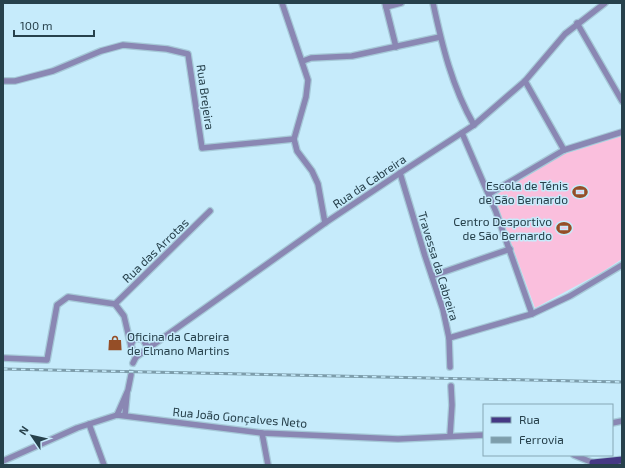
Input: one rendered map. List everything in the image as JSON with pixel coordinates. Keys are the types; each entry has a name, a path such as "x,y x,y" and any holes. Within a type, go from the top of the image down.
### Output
{"main road":[{"path":"596,464 622,460"},
{"path":"617,465 622,460"}],"street":[{"path":"282,3 308,80 306,97 294,139 297,151 312,171 318,184 325,224"},
{"path":"396,47 385,5 401,3"},
{"path":"432,3 445,58 465,109 474,125"},
{"name":"Rua da Cabreira","path":"131,346 135,360 325,224 474,125 525,81 565,34 577,23 605,3"},
{"path":"577,23 622,101"},
{"path":"303,62 312,58 352,56 440,37"},
{"name":"Rua Brejeira","path":"3,81 15,81 53,71 101,51 123,45 167,49 188,54 202,148 294,139"},
{"path":"525,81 564,150"},
{"path":"462,132 489,194 510,249 532,314"},
{"path":"489,194 564,150 622,132"},
{"name":"Travessa da Cabreira","path":"400,173 443,310 450,338 450,367"},
{"name":"Rua das Arrotas","path":"115,304 210,211"},
{"path":"432,276 510,249"},
{"path":"450,338 532,314 570,296 622,265"},
{"path":"3,358 47,360 57,305 68,297 115,304 124,316 131,346"},
{"path":"127,330 137,338 143,340 149,349"},
{"path":"131,346 131,343 137,338"},
{"path":"126,416 131,375"},
{"path":"450,386 452,405 450,436"},
{"path":"117,415 128,390"},
{"name":"Rua João Gonçalves Neto","path":"3,461 90,424 117,415 262,433 398,439 483,435"},
{"path":"90,424 104,465"},
{"path":"262,433 268,465"},
{"path":"576,456 596,464"}],"shaded area":[{"name":"Centro Desportivo de São Bernardo","path":"622,136 622,259 602,272 535,308 494,196 564,154"}],"tunnel":[{"path":"131,375 133,363"}],"railway":[{"path":"3,369 622,382"}],"place":[{"name":"Escola de Ténis de São Bernardo","path":"580,192"},
{"name":"Centro Desportivo de São Bernardo","path":"564,228"},
{"name":"Oficina da Cabreira de Elmano Martins","path":"115,343"}]}
